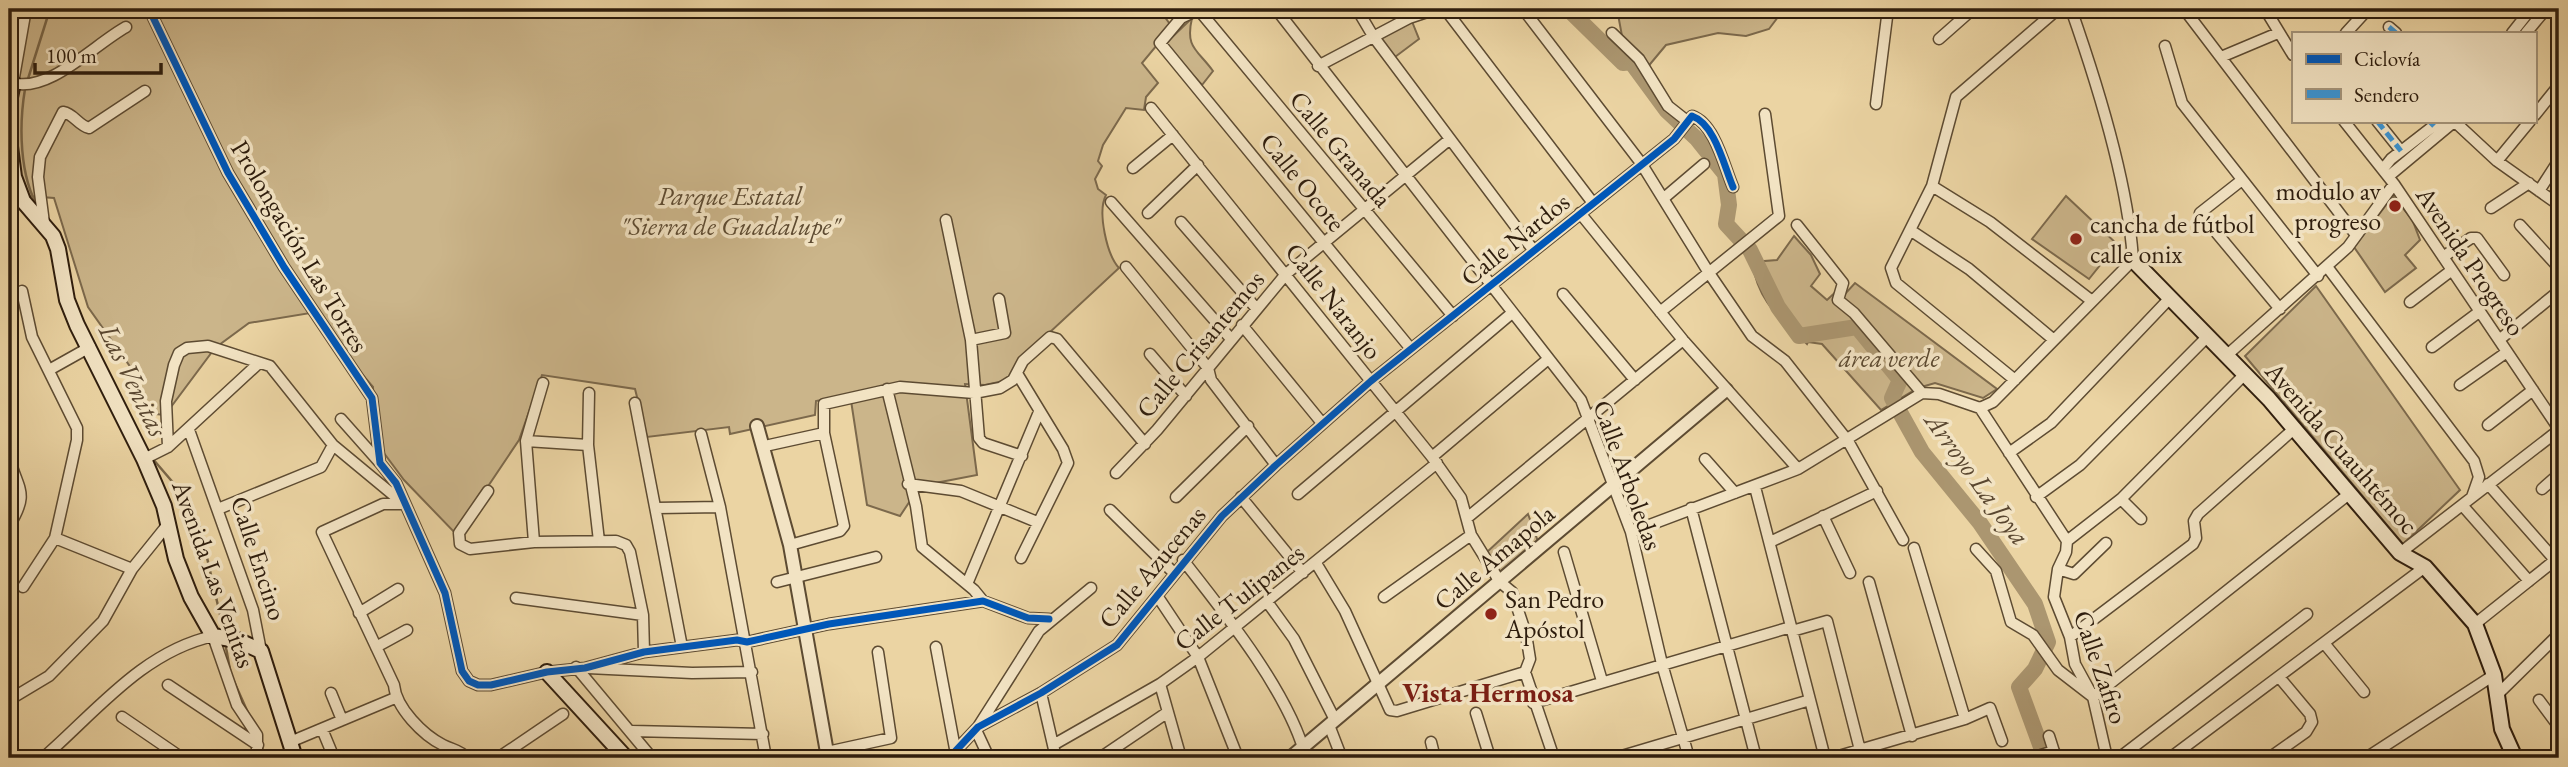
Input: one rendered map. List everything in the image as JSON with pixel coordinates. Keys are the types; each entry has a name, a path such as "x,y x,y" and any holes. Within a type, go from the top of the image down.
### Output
{"main road":[{"path":"9,102 23,85"},
{"name":"Avenida Las Venitas","path":"9,139 19,189 58,249 67,300 148,458 169,523 176,559 191,597 221,637"},
{"name":"Avenida Cuauhtémoc","path":"2133,260 2295,428 2400,553 2425,567 2475,624 2494,675 2502,729 2515,758"},
{"name":"Calle Encino","path":"221,637 261,651"},
{"path":"261,651 295,758"},
{"path":"547,672 626,758"}],"street":[{"path":"26,9 23,85 59,73 125,27"},
{"name":"Prolongación Las Torres","path":"149,9 228,173 285,267 372,398 380,463 396,483 445,593 462,671 469,681 478,685 547,672"},
{"name":"Calle Ocote","path":"1199,9 1181,18 1160,43 1411,349"},
{"name":"Calle Granada","path":"1199,9 1452,316"},
{"name":"Calle Arboledas","path":"1276,9 1547,360 1581,400 1616,486 1630,532 1662,664 1689,758"},
{"path":"1357,9 1373,36 1534,251"},
{"path":"1318,66 1373,36 1406,13 1436,9"},
{"path":"1445,9 1593,203"},
{"path":"1522,9 1641,163 1709,273 1752,336 1784,361 1848,441 1903,540"},
{"path":"1876,104 1888,9"},
{"path":"1939,39 1973,9"},
{"path":"2015,380 1896,283 1891,268 1932,186 1956,97 2058,9"},
{"path":"1980,408 1993,402 2133,260 2131,226 2090,63 2071,9"},
{"path":"2184,9 2356,235"},
{"path":"2265,9 2292,54"},
{"path":"2347,32 2368,9"},
{"path":"2527,32 2546,9"},
{"path":"2513,32 2526,11"},
{"path":"1612,33 1639,59 1668,106 1685,123 1692,116 1701,119 1733,187"},
{"path":"2221,57 2278,33"},
{"path":"2165,46 2182,103 2318,276"},
{"path":"2536,114 2559,85"},
{"path":"44,227 38,177 40,157 63,112 71,114 82,126 89,128 145,91"},
{"name":"Calle Naranjo","path":"1151,108 1434,460 1461,498 1471,535 1500,582 1512,592 1526,634 1530,659 1525,673 1533,703 1554,758"},
{"path":"1660,312 1779,216 1765,114"},
{"name":"Avenida Progreso","path":"2345,122 2389,176 2559,429"},
{"path":"2379,122 2401,151"},
{"path":"2389,176 2454,122"},
{"path":"2456,122 2497,161 2559,205"},
{"path":"2497,161 2529,122"},
{"name":"Calle Nardos","path":"1371,381 1674,139 1685,123"},
{"path":"2226,356 2328,268 2356,235 2401,151 2434,123"},
{"path":"1133,169 1172,135"},
{"name":"Calle Crisantemos","path":"1116,473 1145,444 1286,274 1450,139"},
{"path":"2539,191 2559,160"},
{"path":"1664,198 1704,164"},
{"path":"1148,213 1198,166"},
{"path":"2242,180 2200,213 2280,309"},
{"path":"2491,208 2529,183"},
{"path":"1932,186 1990,222 2092,301"},
{"path":"1111,202 1231,339"},
{"path":"1580,213 1683,340 1798,469"},
{"path":"946,219 971,340 979,438 983,443 1021,456"},
{"path":"1181,222 1256,308"},
{"path":"1797,225 1843,283 1838,300 1854,313 1922,393"},
{"path":"2520,225 2559,268"},
{"path":"1910,230 1969,270 2054,340"},
{"path":"2443,257 2471,238 2476,238 2504,275"},
{"path":"1126,267 1208,368 1210,380 1276,465"},
{"path":"2328,268 2474,461 2479,477 2472,497"},
{"path":"2410,302 2452,270"},
{"path":"22,291 32,337 77,428 55,538 23,587"},
{"path":"2498,340 2559,291"},
{"path":"1563,295 1635,380"},
{"path":"2009,453 2051,423 2170,298"},
{"path":"971,340 1005,333 999,299"},
{"path":"2432,347 2479,312"},
{"path":"1298,495 1512,313"},
{"path":"1242,325 1322,424"},
{"path":"2036,496 2080,465 2208,336"},
{"path":"790,545 840,531 844,526 824,433 824,404 900,387 974,393 1000,388 1018,375 1023,361 1050,337 1057,339 1145,444"},
{"path":"1467,518 1683,340"},
{"path":"168,447 166,401 179,353 187,348 208,346 265,364 333,445 405,505"},
{"path":"49,370 90,347"},
{"path":"2460,385 2507,352"},
{"path":"1150,354 1186,396"},
{"name":"Calle Tulipanes","path":"1054,745 1160,684 1236,628 1316,563 1547,360"},
{"path":"148,458 168,447 265,364"},
{"path":"1630,532 1798,469 1848,441 1883,415 1922,393 1939,394 1980,408 2067,541 2121,499 2245,374"},
{"path":"1018,375 1063,449 1068,463 1021,558"},
{"name":"Calle Azucenas","path":"953,756 977,729 1117,645 1158,597 1184,559 1241,497 1371,381"},
{"path":"534,542 526,441 543,383"},
{"path":"887,389 908,484 916,506 922,547 967,583 983,601 1028,618 1049,619"},
{"name":"Calle Amapola","path":"1290,758 1304,753 1332,722 1377,683 1616,486 1726,390"},
{"path":"2488,425 2533,390"},
{"path":"589,393 588,445 598,541"},
{"path":"635,403 682,647"},
{"path":"967,583 1039,412"},
{"path":"341,419 380,463"},
{"path":"757,426 765,446 790,545 807,628 827,755 891,738 878,652"},
{"path":"1176,497 1248,426"},
{"path":"2070,637 2193,544 2196,538 2194,521 2198,514 2295,428"},
{"path":"2400,553 2559,429"},
{"name":"Calle Encino","path":"188,430 253,610 261,651"},
{"path":"765,446 824,433"},
{"path":"701,434 720,507 747,642 766,758"},
{"path":"526,441 588,445"},
{"path":"218,509 321,467 333,445"},
{"path":"1705,458 1735,493"},
{"path":"9,463 22,496 21,506 9,526"},
{"path":"2542,489 2559,474"},
{"path":"908,484 961,491 1037,522"},
{"path":"2475,624 2557,558 2488,484"},
{"path":"1755,487 1825,758"},
{"path":"488,491 459,533 460,544 470,549 534,542 598,541 626,545 631,552 643,615 644,652"},
{"path":"1770,542 1877,491"},
{"path":"1976,550 1996,571 2011,622 2033,635 2058,670 2093,697 2349,494"},
{"path":"1241,497 1303,573"},
{"path":"2121,499 2141,519"},
{"path":"405,505 383,504 322,533 394,685 396,698 429,737 459,750 467,758"},
{"path":"2462,505 2529,581"},
{"path":"657,508 720,507"},
{"path":"1691,508 1756,758"},
{"path":"1110,510 1174,573"},
{"path":"1823,516 1850,573"},
{"path":"9,699 49,676 103,621 132,569 169,523"},
{"path":"1384,597 1471,535"},
{"path":"55,538 132,569"},
{"name":"Calle Zafiro","path":"2067,541 2066,552 2058,569 2054,597 2070,637 2075,664 2093,697 2108,758"},
{"path":"2058,569 2074,574 2106,543"},
{"path":"1914,548 1965,719"},
{"path":"1564,552 1602,681"},
{"path":"777,582 876,557"},
{"path":"1184,559 1236,628 1276,693 1304,753"},
{"path":"1316,563 1346,611 1390,710 1397,711 1525,673"},
{"path":"2170,758 2425,567"},
{"path":"1869,582 1912,736"},
{"path":"989,758 977,729 1038,631 1049,619 1091,588"},
{"path":"359,613 398,589"},
{"path":"1158,597 1198,657 1238,758"},
{"path":"516,598 643,615"},
{"path":"547,672 580,668 644,652 737,640 747,642 807,628 983,601"},
{"path":"1268,603 1294,639 1332,722 1341,756"},
{"path":"2119,758 2307,614"},
{"path":"1533,703 1727,645 1827,621 1860,750"},
{"path":"376,647 407,630"},
{"path":"2498,694 2559,634"},
{"path":"43,758 143,666 199,639 221,637"},
{"name":"Avenida Las Venitas","path":"221,637 229,687 257,735 257,758"},
{"path":"2324,643 2364,692"},
{"path":"936,647 953,756"},
{"path":"580,668 692,673 752,672"},
{"path":"580,668 652,758"},
{"path":"2366,758 2494,675"},
{"path":"2269,758 2306,732 2312,722 2310,714 2279,677"},
{"path":"1160,684 1181,758"},
{"path":"168,685 258,745"},
{"path":"331,693 342,720"},
{"path":"1041,693 1056,758"},
{"path":"290,742 396,698"},
{"path":"1615,758 1810,700"},
{"path":"2539,700 2559,727"},
{"path":"1832,758 1912,736 1990,708 2002,741"},
{"path":"1100,758 1168,712"},
{"path":"1476,713 1490,758"},
{"path":"498,758 563,714"},
{"path":"122,717 182,758"},
{"path":"321,729 334,758"},
{"path":"632,731 763,734"},
{"path":"2031,758 2051,755 2049,736"},
{"path":"1431,742 1435,758"}],"green space":[{"name":"Parque Estatal \"Sierra de Guadalupe\"","path":"9,9 1159,9 1172,27 1142,63 1158,83 1146,97 1144,110 1126,108 1103,145 1098,161 1102,166 1095,179 1098,189 1106,195 1103,202 1105,233 1111,254 1119,268 1021,359 1013,379 985,385 965,384 977,475 920,486 900,516 867,505 850,394 816,401 815,415 730,434 729,427 647,437 635,389 542,375 519,440 456,534 404,480 375,441 373,387 310,313 249,323 215,348 165,415 145,413 136,375 88,307 54,198 27,196 9,201"},
{"path":"1617,9 1784,9 1769,29 1746,36 1718,33 1666,45 1641,75 1627,63"},
{"path":"1192,18 1191,42 1213,71 1202,85 1165,44"},
{"path":"1411,19 1419,39 1395,57 1378,37"},
{"path":"2066,196 2117,244 2089,279 2032,239"},
{"path":"2393,196 2412,219 2420,240 2405,255 2416,268 2385,292 2354,247"},
{"name":"área verde","path":"1794,236 1811,255 1820,274 1811,286 1827,300 1840,288 1845,294 1855,283 1997,389 1983,398 1935,383 1918,388 1881,410 1822,344 1807,344 1788,325 1765,299 1760,289 1752,262 1777,260"},
{"path":"2316,286 2460,490 2403,544 2245,356"},
{"path":"1528,514 1540,547 1497,583 1487,552"}],"waterway":[{"name":"Las Venitas","path":"27,82 50,9"},
{"name":"Arroyo La Joya","path":"1564,9 1571,12 1623,63 1631,62 1667,111 1697,139 1725,174 1729,205 1726,224 1750,250 1778,307 1799,336 1857,327 1900,380 1892,398 1922,452 1980,523 2035,604 2048,642 2035,669 2019,687 2045,758"},
{"name":"Las Venitas","path":"25,89 22,150 32,196 39,209"},
{"name":"Las Venitas","path":"152,458 182,493 200,527 224,632"},
{"name":"Las Venitas","path":"225,642 230,670"},
{"name":"Las Venitas","path":"232,677 249,715"},
{"name":"Las Venitas","path":"262,743 263,758"}],"marked path":[{"path":"2520,9 2527,15"},
{"path":"2389,27 2395,32"},
{"path":"2378,122 2401,151"},
{"path":"2430,122 2434,126"}],"cycle path":[{"path":"149,9 228,173 284,267 372,398 380,463 396,483 445,593 462,671 469,681 478,685 491,685 547,672 585,668 644,652 737,640 747,642 829,624 983,601 1028,618 1049,619"},
{"path":"949,758 978,727 1041,693 1117,645 1222,516 1276,465 1371,381 1674,139 1692,116 1700,120 1713,136 1733,187"}],"place":[{"name":"modulo av progreso","path":"2395,206"},
{"name":"cancha de fútbol calle onix","path":"2076,239"},
{"name":"San Pedro Apóstol","path":"1491,614"}],"district":[{"name":"Vista Hermosa","path":"1488,692"}]}
